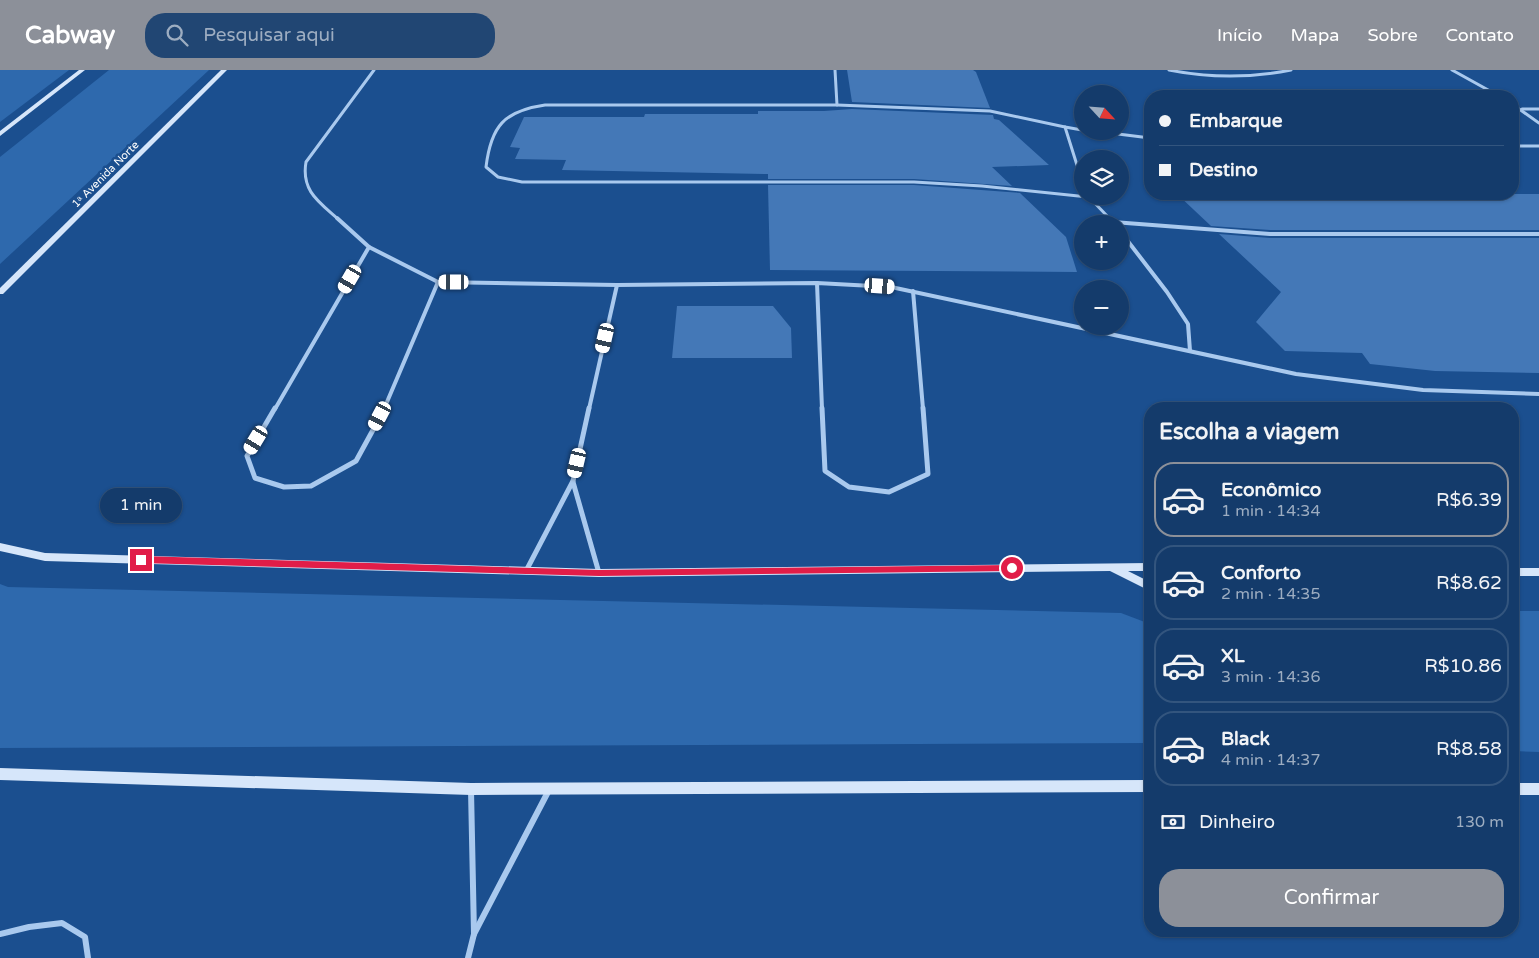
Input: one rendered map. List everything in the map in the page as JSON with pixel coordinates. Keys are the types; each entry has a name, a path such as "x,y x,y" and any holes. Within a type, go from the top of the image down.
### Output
{"main road":[{"path":"0,134 82,70"},
{"name":"1ᵃ Avenida Norte","path":"0,292 224,70"},
{"path":"0,547 45,557 599,573 1144,568"},
{"path":"1110,567 1144,584"},
{"path":"1519,572 1539,572"},
{"path":"0,774 471,789 1144,786"},
{"path":"1519,789 1539,790"}],"street":[{"path":"374,70 306,162 304,174 308,189 319,202 369,247 438,282 617,285 816,283 892,287 1296,374 1362,384 1486,394 1539,394"},
{"path":"835,70 837,105"},
{"path":"1169,70 1214,75 1280,73 1291,70"},
{"path":"1452,70 1488,90"},
{"path":"1074,129 990,111 837,105 573,104 531,107 513,114 498,124 488,151 486,167 498,177 522,182 914,182 982,186 1074,196"},
{"path":"1521,109 1539,109"},
{"path":"1521,109 1539,123"},
{"path":"1065,128 1074,156"},
{"path":"1129,135 1144,137"},
{"path":"1519,146 1539,146"},
{"path":"1096,205 1106,215"},
{"path":"1129,224 1270,234 1539,234"},
{"path":"1129,243 1167,292 1188,324 1190,351"},
{"path":"369,247 247,456 255,478 284,487 311,486 356,461 388,402 438,282"},
{"path":"816,283 825,471 849,487 889,492 928,474 913,292"},
{"path":"526,570 573,481 617,285"},
{"path":"573,481 599,573"},
{"path":"468,958 474,934 550,788"},
{"path":"471,789 474,934"},
{"path":"0,934 29,927 62,923 85,937 88,958"}],"shaded area":[{"path":"0,70 69,70 0,122"},
{"path":"109,70 209,70 0,264 0,157"},
{"path":"0,584 8,587 1121,613 1144,622 1144,743 0,748"},
{"path":"1519,611 1539,611 1539,752 1519,751"}],"building":[{"path":"847,70 973,70 976,72 990,108 852,102"},
{"path":"852,109 993,115 994,119 999,120 1049,165 992,167 1012,186 914,179 768,179 768,174 562,170 566,160 515,159 520,148 510,147 524,117 644,117 645,114 758,114 758,111"},
{"path":"768,185 914,185 1020,193 1066,237 1074,262 1074,270 1077,272 770,270"},
{"path":"1519,194 1539,194 1539,230 1270,230 1211,226 1183,200 1519,200"},
{"path":"1219,234 1270,238 1539,238 1539,373 1435,371 1370,364 1362,353 1285,351 1256,322 1281,292"},
{"path":"677,306 773,306 791,328 792,358 672,358"}],"route":[{"path":"141,560 599,573 1012,568"}]}
